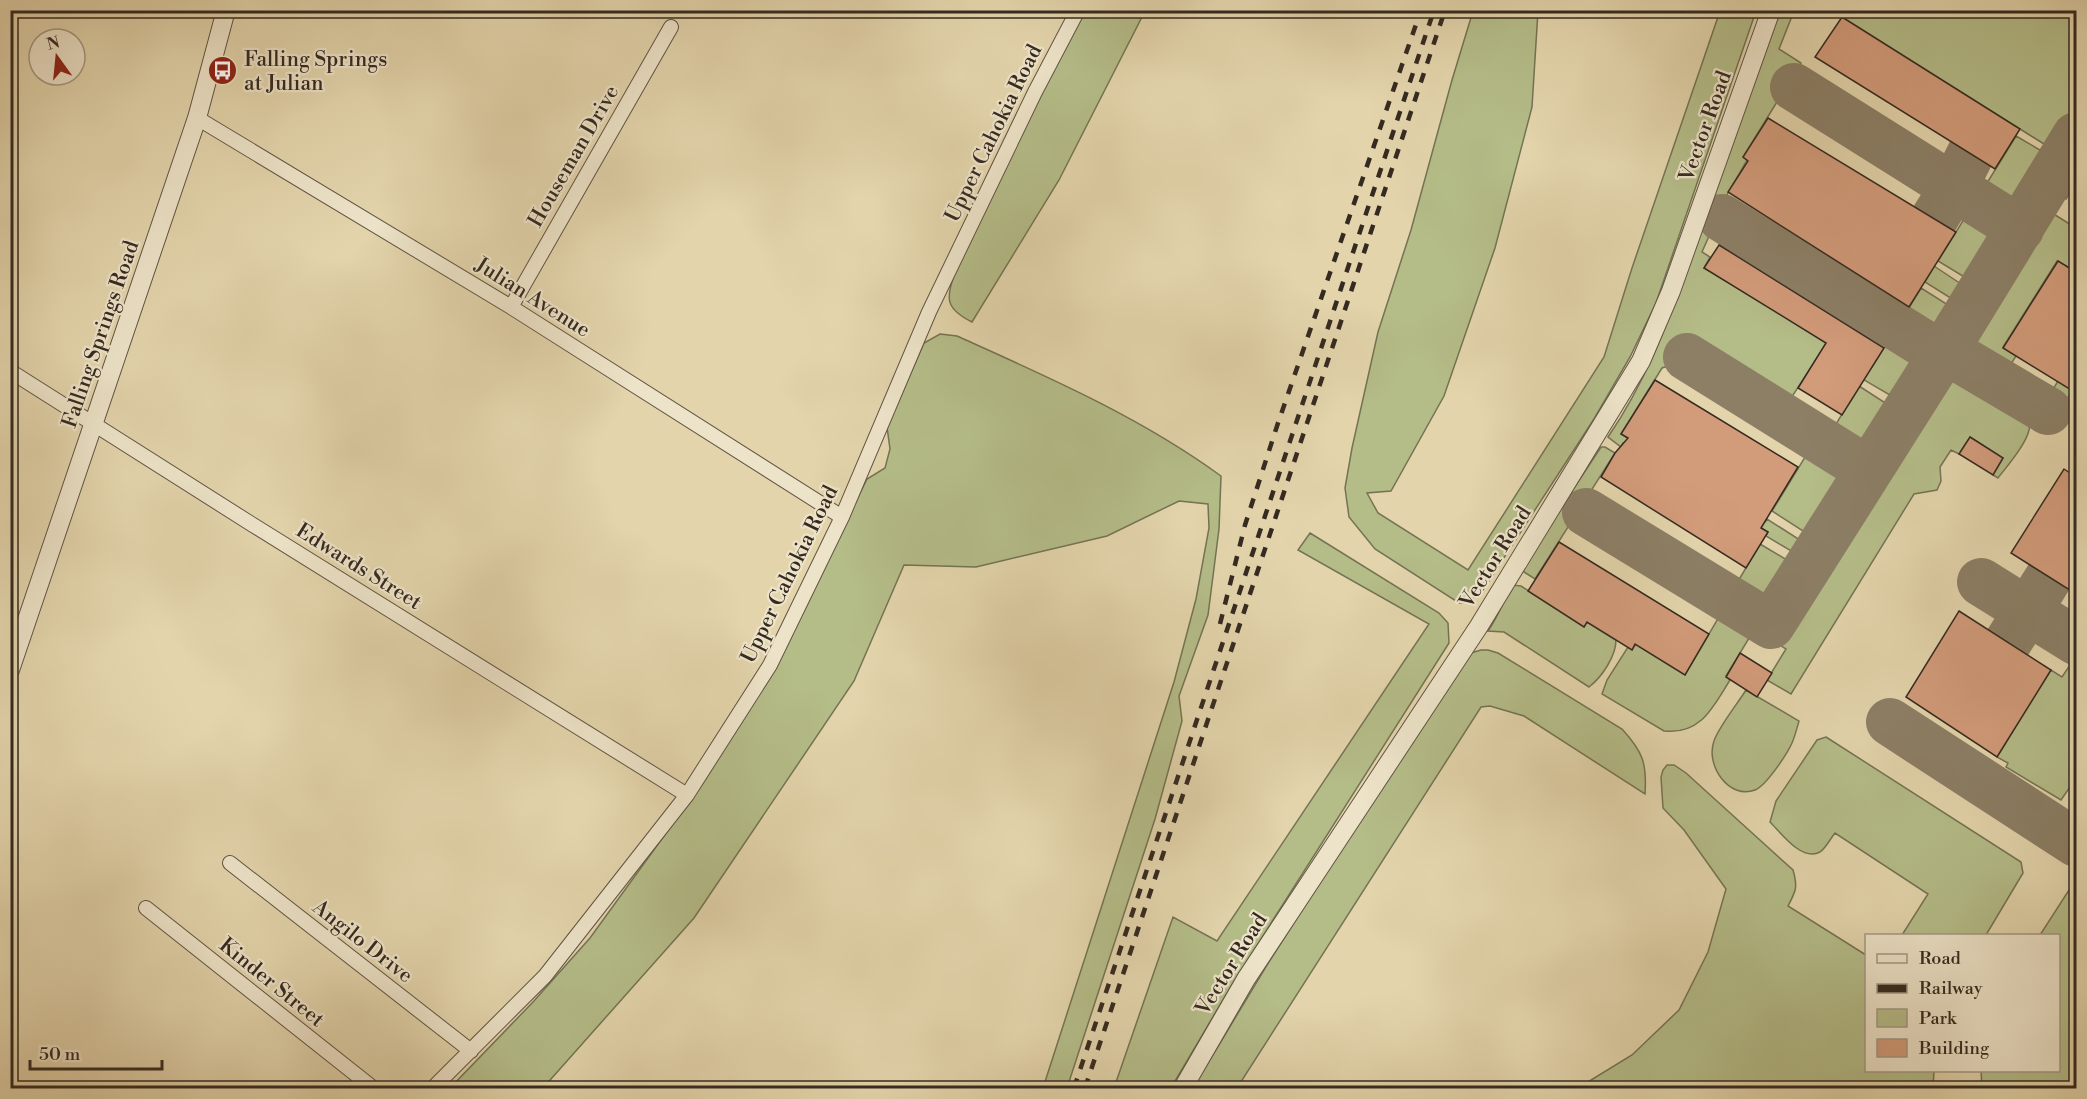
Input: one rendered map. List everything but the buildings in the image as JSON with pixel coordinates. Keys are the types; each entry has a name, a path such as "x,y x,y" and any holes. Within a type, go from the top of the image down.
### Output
{"street":[{"name":"Falling Springs Road","path":"10,670 197,118 226,10"},
{"name":"Upper Cahokia Road","path":"433,1089 545,976 687,795 770,665 843,517 929,312 1077,10"},
{"name":"Vector Road","path":"1183,1089 1246,979 1479,626 1641,362 1671,291 1771,10"},
{"name":"Houseman Drive","path":"511,307 671,27"},
{"name":"Julian Avenue","path":"197,118 511,307 843,517"},
{"name":"Edwards Street","path":"10,371 687,795"},
{"name":"Angilo Drive","path":"230,863 471,1051"},
{"name":"Kinder Street","path":"146,908 373,1089"}],"green space":[{"path":"1085,11 1145,11 1059,180 972,322 957,313 950,302 950,290 955,273 1051,74"},
{"path":"1473,11 1538,11 1532,107 1495,248 1444,396 1391,491 1367,493 1378,513 1468,570 1604,357 1720,11 1756,11 1656,303 1630,357 1594,419 1483,590 1468,602 1459,603 1375,549 1349,517 1345,488 1378,332 1411,230"},
{"path":"1777,11 1794,11 1779,49 1801,63 1743,157 1747,160 1728,193 1702,252 1710,257 1704,268 1872,367 1892,335 1915,348 1921,358 1895,398 1864,380 1824,347 1786,406 1687,344 1674,364 1662,368 1621,434 1765,522 1767,519 1800,540 1803,547 1798,555 1766,536 1768,532 1623,443 1621,447 1608,437 1636,391 1669,318"},
{"path":"1831,11 2076,11 2076,108 2053,147 2044,144"},
{"path":"2016,136 2040,150 2046,157 2016,205 2007,206 1982,191"},
{"path":"2076,160 2076,183 2066,199 2062,197 2058,189"},
{"path":"1969,211 1993,226 1997,236 1971,278 1966,278 1938,261"},
{"path":"2052,213 2076,228 2076,272 2057,261 2003,347 2016,356 2006,372 1983,356 1975,345 1979,317 2044,214"},
{"path":"1934,266 1964,288 1956,299 1925,282"},
{"path":"1921,288 1951,309 1934,336 1923,335 1901,321"},
{"path":"940,334 957,336 1093,399 1158,435 1221,476 1219,529 1208,615 1179,696 1182,721 1155,819 1067,1088 1043,1088 1174,682 1196,599 1209,528 1208,504 1179,501 1107,536 976,567 904,565 854,681 694,918 543,1088 450,1088 533,1002 590,938 706,778 777,663 867,479 885,468 890,449 887,427 924,343"},
{"path":"1953,381 1973,385 1983,390 2028,419 2030,425 2025,441 1998,478 1993,475 2003,458 1970,437 1959,454 1951,450 1940,467 1941,481 1937,490 1914,494 1791,694 1767,680 1786,649 1775,642 1932,392 1942,384"},
{"path":"2058,381 2073,390 2076,385 2076,393 2070,395 2061,406 2047,399"},
{"path":"1859,386 1890,406 1862,453 1830,434"},
{"path":"1601,447 1615,453 1535,579 1524,572 1522,567"},
{"path":"1810,449 1849,474 1813,531 1806,533 1772,511"},
{"path":"1310,533 1439,613 1448,623 1449,643 1233,983 1171,1088 1114,1088 1173,917 1217,941 1429,624 1298,550"},
{"path":"1760,544 1792,563 1772,599 1759,602 1734,588"},
{"path":"1512,585 1521,586 1584,627 1587,622 1616,640 1614,653 1607,666 1589,687 1504,632 1488,631"},
{"path":"1723,610 1754,630 1726,676 1730,680 1711,709 1697,724 1688,729 1664,731 1602,694 1607,680 1628,647 1632,650 1636,644 1685,675"},
{"path":"1481,650 1498,653 1622,729 1635,744 1642,758 1645,794 1524,716 1490,706 1481,707 1237,1088 1193,1088 1267,965 1412,739 1471,653"},
{"path":"2070,665 2076,669 2076,787 2072,784 2061,800 2006,767 2008,763 1997,757 2051,670 2062,677"},
{"path":"1746,690 1799,721 1792,743 1776,769 1760,787 1745,792 1736,790 1721,778 1716,770 1712,750 1720,729"},
{"path":"1826,737 2021,862 2023,873 1987,934 1903,934 1928,894 1835,833 1820,852 1806,853 1792,845 1770,822 1776,801 1817,740"},
{"path":"1667,765 1674,765 1686,773 1793,870 1795,889 1788,906 1865,954 1865,1072 1934,1072 1933,1088 1564,1088 1583,1085 1632,1055 1679,1010 1708,952 1726,889 1684,830 1663,808 1661,777"},
{"path":"2076,885 2076,1088 1982,1088 1981,1072 2060,1072 2060,934 2041,934 2069,890"}],"taxiway":[{"path":"1794,87 2020,229"},
{"path":"1586,512 1771,625 1945,350 2076,136"},
{"path":"1934,219 1971,153"},
{"path":"1722,218 1942,355"},
{"path":"1945,350 2048,411"},
{"path":"1687,357 1868,470"},
{"path":"2008,642 2049,577"},
{"path":"1981,582 2076,641"},
{"path":"1890,722 2076,843"}],"railway":[{"path":"1220,624 1245,525 1278,423 1421,10"},
{"path":"1074,1088 1434,10"},
{"path":"1085,1088 1445,10"}],"place":[{"name":"Falling Springs at Julian","path":"223,71"}]}
